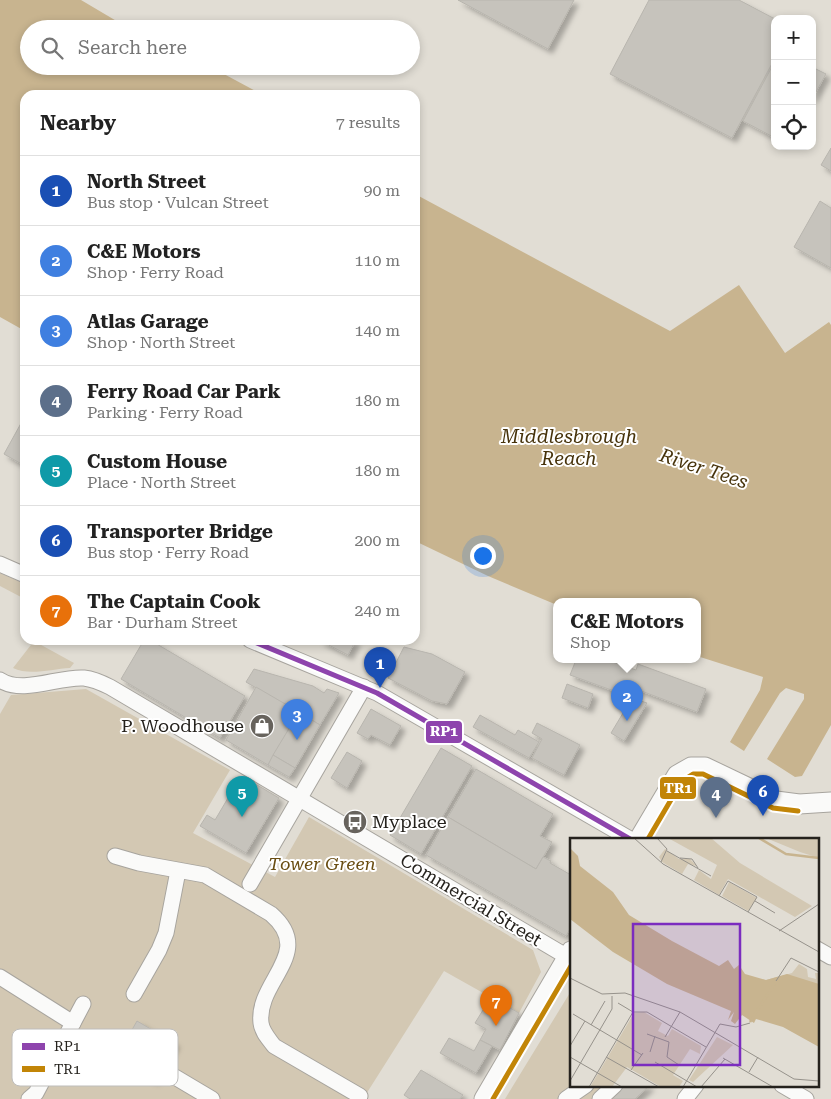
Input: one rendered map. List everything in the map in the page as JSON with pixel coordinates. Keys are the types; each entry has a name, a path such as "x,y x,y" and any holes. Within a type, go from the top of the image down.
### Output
{"main road":[{"path":"639,838 677,776 691,767 705,767 776,801 799,804 831,802"},
{"path":"484,1099 570,956"}],"street":[{"path":"0,564 20,574"},
{"path":"262,645 377,693 628,838"},
{"name":"Commercial Street","path":"2,686 41,684 83,678 94,680 110,687 570,956"},
{"path":"250,884 364,687"},
{"path":"115,856 139,863 205,875 271,914 280,922 287,934 288,947 286,960 266,997 262,1010 261,1024 264,1034 274,1046 360,1096"},
{"path":"134,994 160,950 166,934 178,871"},
{"path":"818,949 831,956"},
{"path":"0,977 73,1023"},
{"path":"70,1029 84,1004"},
{"path":"178,1079 212,1099"},
{"path":"29,1099 36,1093 40,1086"},
{"path":"566,1099 585,1086"},
{"path":"600,1099 614,1086"},
{"path":"685,1099 695,1086"},
{"path":"784,1086 806,1099"}],"green space":[{"path":"0,573 20,582 20,596 0,586"},
{"path":"31,645 41,645 74,663 70,668 41,671 26,672 13,668"},
{"name":"Tower Green","path":"86,689 230,770 193,833 275,877 309,817 533,950 541,972 519,1013 444,971 363,1099 0,1099 0,714 11,695"},
{"path":"570,993 570,1086 624,1086 610,1099 505,1099"}],"water":[{"path":"0,0 81,0 115,20 20,20 20,75 226,75 254,90 20,90 20,328 0,317"},
{"name":"Middlesbrough Reach","path":"420,197 670,331 739,285 785,353 829,322 831,325 831,725 802,776 795,777 767,759 804,699 804,694 786,688 780,693 744,751 730,742 760,690 763,677 701,657 701,598 553,598 553,603 488,576 420,543"}],"building":[{"path":"458,0 574,0 548,49"},
{"path":"649,0 739,0 771,17 771,65 732,138 610,74"},
{"path":"771,68 771,136 743,121"},
{"path":"816,69 826,74 816,92"},
{"path":"831,148 831,171 821,165"},
{"path":"820,201 831,208 831,268 794,247"},
{"path":"20,425 20,463 4,454"},
{"path":"141,645 158,645 245,696 220,738 121,679"},
{"path":"329,645 353,645 348,655"},
{"path":"404,647 432,654 465,672 447,704 432,701 388,678"},
{"path":"575,663 616,663 636,670 638,664 706,689 697,712 628,686 625,695 570,675"},
{"path":"254,669 313,686 324,693 327,689 339,693 320,725 246,682"},
{"path":"567,684 593,694 588,708 562,698"},
{"name":"P. Woodhouse","path":"256,687 299,712 268,765 226,740"},
{"path":"632,698 647,703 624,741 611,733"},
{"path":"371,709 401,726 390,745 371,735 368,739 357,733"},
{"path":"299,712 320,725 295,768 273,755"},
{"path":"480,715 515,735 518,730 539,742 529,758 473,727"},
{"path":"537,723 580,745 564,775 532,758 542,739 532,733"},
{"path":"441,748 472,766 421,854 390,835"},
{"path":"347,752 362,761 347,788 331,778"},
{"path":"273,755 295,768 289,777 268,765"},
{"path":"476,769 553,814 540,836 552,842 536,869 448,817"},
{"path":"247,779 279,798 246,853 200,826 207,815 215,820 228,798 239,804 242,798 237,795"},
{"path":"448,817 536,869 543,857 551,861 550,863 570,874 570,929 566,936 426,855"},
{"path":"501,1003 519,1013 500,1050 480,1040 486,1029 475,1023 483,1010 494,1016"},
{"path":"137,1021 151,1029 132,1029"},
{"path":"449,1038 474,1051 480,1040 492,1046 476,1073 440,1053"},
{"path":"421,1070 463,1095 460,1099 410,1099 404,1095"},
{"path":"624,1086 649,1086 635,1099 610,1099"}],"transit line":[{"name":"RP1","path":"262,645 377,693 628,838"},
{"name":"TR1","path":"649,838 682,781 693,774 703,774 773,808 798,811"},
{"name":"TR1","path":"493,1099 570,968"}],"place":[{"name":"North Street","path":"380,688"},
{"name":"C&E Motors","path":"627,721"},
{"name":"P. Woodhouse","path":"262,726"},
{"name":"Atlas Garage","path":"297,740"},
{"name":"Transporter Bridge","path":"763,816"},
{"name":"Custom House","path":"242,817"},
{"name":"Ferry Road Car Park","path":"716,818"},
{"name":"Myplace","path":"355,822"},
{"name":"The Captain Cook","path":"496,1026"}],"water label":[{"name":"River Tees","path":"704,468"}]}
